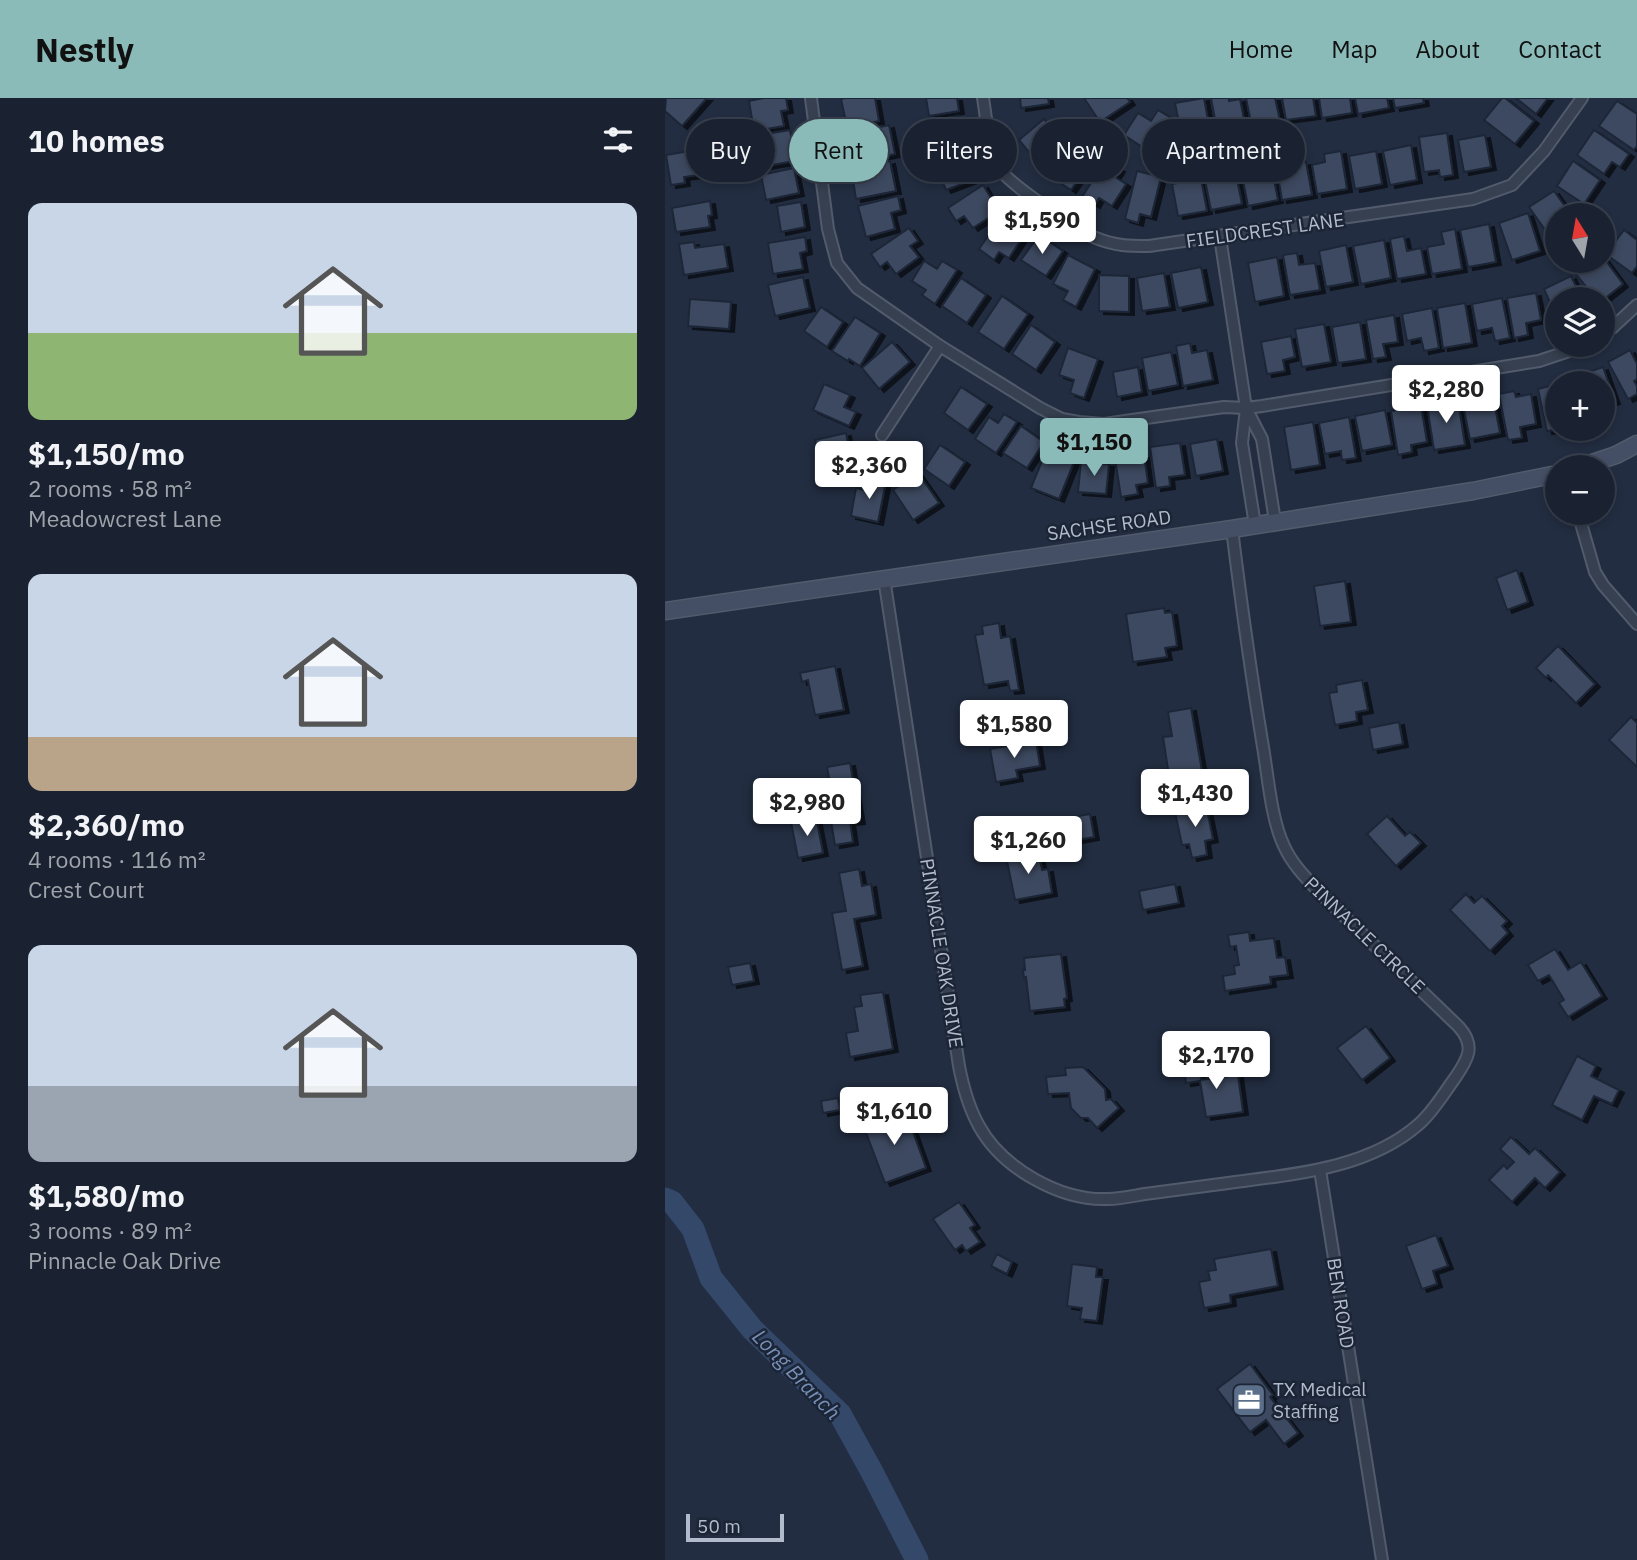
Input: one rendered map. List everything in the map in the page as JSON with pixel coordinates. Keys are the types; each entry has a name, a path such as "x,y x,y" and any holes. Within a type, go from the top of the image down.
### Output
{"main road":[{"path":"1615,455 1637,444"},
{"name":"SACHSE ROAD","path":"665,611 1232,529 1473,491 1545,476"}],"street":[{"path":"810,98 828,229 837,263 857,288 940,346 1062,419 1104,424 1224,407 1246,408 1551,357"},
{"name":"FIELDCREST LANE","path":"983,98 992,152 1002,173 1023,191 1094,237 1121,246 1149,246 1220,237 1473,199 1512,185 1544,151 1582,98"},
{"path":"1220,237 1246,408 1242,443 1255,525"},
{"path":"1615,325 1637,305"},
{"path":"882,435 940,346"},
{"path":"1246,408 1262,439 1275,521"},
{"path":"1581,525 1595,572 1637,624"},
{"name":"PINNACLE CIRCLE","path":"1232,529 1248,657 1277,824 1284,846 1299,870 1459,1027 1469,1043 1464,1066 1422,1122 1398,1140 1375,1152 1319,1170"},
{"name":"PINNACLE OAK DRIVE","path":"884,578 959,1066 964,1088 979,1126 992,1145 1027,1175 1048,1186 1071,1195 1107,1199 1319,1170"},
{"name":"BEN ROAD","path":"1319,1170 1383,1560"}],"building":[{"path":"666,98 707,98 682,126 665,111"},
{"path":"786,98 788,110 781,111 784,126 775,128 775,119 752,119 749,101"},
{"path":"875,98 879,119 845,119 841,99"},
{"path":"926,98 957,98 959,111 929,116"},
{"path":"1020,98 1048,98 1049,104 1021,108"},
{"path":"1084,98 1127,98 1130,102 1104,119 1098,119"},
{"path":"1204,98 1208,119 1178,119 1175,103"},
{"path":"1211,98 1229,98 1229,101 1240,99 1244,119 1215,119"},
{"path":"1246,98 1275,98 1280,119 1250,119"},
{"path":"1282,98 1313,98 1316,116 1286,119"},
{"path":"1319,98 1350,98 1352,113 1322,118"},
{"path":"1355,98 1387,98 1389,108 1358,114"},
{"path":"1393,98 1423,98 1424,103 1395,108"},
{"path":"1502,98 1534,121 1515,144 1484,120"},
{"path":"1516,98 1548,98 1536,114"},
{"path":"1617,101 1637,114 1637,146 1634,150 1599,126"},
{"path":"1158,110 1171,118 1170,119 1152,119"},
{"path":"1138,113 1148,119 1142,119 1142,147 1128,138 1128,129"},
{"path":"888,125 895,154 888,156"},
{"path":"789,130 789,162 775,164 775,133"},
{"path":"1031,130 1031,155 1019,140"},
{"path":"1594,130 1629,154 1620,167 1612,162 1604,174 1577,155"},
{"path":"1447,133 1453,175 1440,177 1439,170 1424,172 1419,137"},
{"path":"1485,135 1491,167 1464,172 1458,140"},
{"path":"1411,145 1417,180 1390,185 1383,151"},
{"path":"1341,151 1347,189 1317,194 1312,165 1325,162 1324,154"},
{"path":"1376,151 1382,184 1355,189 1349,156"},
{"path":"686,152 685,183 671,185 666,155"},
{"path":"888,161 896,191 856,199 853,182 888,182"},
{"path":"1573,161 1600,180 1585,203 1557,186"},
{"path":"1306,162 1312,195 1282,200 1279,182 1305,182"},
{"path":"789,169 789,182 797,182 799,193 766,200 762,182 775,182 775,172"},
{"path":"1137,171 1142,172 1142,182 1160,182 1151,217 1140,214 1138,223 1125,219"},
{"path":"943,182 967,182 946,190"},
{"path":"1059,182 1076,182 1071,190"},
{"path":"1092,182 1126,184 1112,206 1099,198 1095,205 1082,197"},
{"path":"1202,182 1207,211 1178,216 1172,184"},
{"path":"1205,182 1238,182 1242,204 1211,210"},
{"path":"1243,182 1274,182 1278,200 1248,206"},
{"path":"983,185 999,211 973,228 964,216 956,221 948,208"},
{"path":"1554,191 1562,203 1545,203 1545,230 1529,207"},
{"path":"898,196 901,210 891,213 895,229 866,237 858,206"},
{"path":"710,201 710,227 676,232 672,208"},
{"path":"801,202 805,227 781,232 777,206"},
{"path":"1004,213 1028,229 1009,258 999,252 994,260 979,249"},
{"path":"1528,213 1540,251 1512,260 1499,223"},
{"path":"1489,224 1496,262 1468,267 1460,230"},
{"path":"909,228 918,241 910,246 919,257 896,274 887,262 880,267 871,254"},
{"path":"1455,229 1462,269 1432,274 1427,247 1444,244 1441,232"},
{"path":"1624,230 1637,240 1637,266 1632,273 1615,261 1615,242"},
{"path":"1039,235 1063,251 1046,276 1021,260"},
{"path":"1404,236 1407,251 1421,248 1426,274 1397,279 1390,239"},
{"path":"805,237 807,251 800,253 803,269 773,274 768,243"},
{"path":"1384,240 1391,278 1361,284 1353,246"},
{"path":"694,242 695,248 724,244 728,268 684,275 679,244"},
{"path":"1346,245 1353,282 1326,287 1319,251"},
{"path":"1297,253 1299,265 1315,263 1320,290 1290,295 1283,255"},
{"path":"1068,255 1095,269 1076,307 1063,300 1068,291 1053,284"},
{"path":"1277,257 1284,296 1255,302 1248,263"},
{"path":"924,261 937,269 942,261 957,270 935,304 922,295 926,290 912,281"},
{"path":"1201,267 1208,302 1178,308 1171,273"},
{"path":"1164,273 1170,307 1142,311 1137,278"},
{"path":"1615,273 1623,284 1615,290 1615,287 1586,287 1576,274"},
{"path":"1099,275 1129,276 1129,312 1099,311"},
{"path":"1571,276 1576,287 1548,287"},
{"path":"803,277 810,308 775,316 768,285"},
{"path":"961,278 986,295 967,323 942,306"},
{"path":"1536,293 1541,320 1526,323 1528,335 1514,338 1507,298"},
{"path":"1002,296 1028,314 1004,349 978,332"},
{"path":"1502,298 1510,338 1495,341 1492,328 1477,331 1472,304"},
{"path":"690,299 731,302 729,329 688,326"},
{"path":"1465,303 1472,343 1443,348 1437,308"},
{"path":"821,307 843,322 827,347 804,331"},
{"path":"1432,308 1439,348 1424,351 1421,338 1407,341 1402,314"},
{"path":"1394,315 1398,342 1383,344 1386,357 1373,359 1366,320"},
{"path":"855,317 880,333 860,366 832,351"},
{"path":"1360,322 1366,359 1338,363 1332,327"},
{"path":"1324,324 1331,362 1302,367 1295,329"},
{"path":"1031,325 1055,342 1036,370 1012,354"},
{"path":"1291,336 1295,357 1283,360 1285,371 1267,374 1261,342"},
{"path":"892,342 910,362 879,389 862,368"},
{"path":"1190,343 1192,353 1207,350 1213,380 1183,386 1176,346"},
{"path":"1068,348 1098,359 1084,398 1070,393 1074,380 1059,375"},
{"path":"1630,350 1637,364 1637,379 1634,381 1637,394 1628,399 1608,362"},
{"path":"1171,352 1178,385 1148,391 1142,358"},
{"path":"1138,367 1142,392 1117,397 1113,372"},
{"path":"824,384 850,395 844,407 856,412 849,426 813,410"},
{"path":"961,387 987,404 968,430 944,413"},
{"path":"1545,387 1545,422 1538,389"},
{"path":"1514,391 1516,397 1531,394 1536,424 1520,427 1522,438 1508,440 1499,394"},
{"path":"1479,397 1480,404 1494,402 1500,433 1470,439 1462,400"},
{"path":"1458,401 1465,445 1434,450 1427,405"},
{"path":"1421,406 1427,442 1411,445 1412,452 1398,455 1391,411"},
{"path":"1385,410 1392,445 1362,451 1355,416"},
{"path":"1004,414 1017,422 996,453 975,439 989,417 998,423"},
{"path":"1349,417 1356,458 1342,460 1341,451 1325,454 1319,423"},
{"path":"1313,422 1320,465 1291,470 1284,427"},
{"path":"1021,426 1044,442 1027,468 1003,453"},
{"path":"846,433 852,463 821,470 815,440"},
{"path":"1217,439 1223,471 1196,476 1190,444"},
{"path":"1180,443 1185,475 1169,477 1170,486 1156,488 1150,447"},
{"path":"940,445 965,462 949,486 924,469"},
{"path":"1129,450 1130,457 1144,455 1148,483 1136,485 1138,494 1121,497 1114,452"},
{"path":"1046,451 1074,462 1059,499 1031,488"},
{"path":"1081,462 1109,464 1106,494 1078,492"},
{"path":"918,473 939,503 913,520 893,490"},
{"path":"871,478 886,481 878,522 851,516 856,488 869,491"},
{"path":"1517,570 1528,602 1507,610 1496,578"},
{"path":"1345,581 1351,622 1320,626 1314,586"},
{"path":"1164,608 1165,613 1172,612 1177,646 1165,648 1167,657 1133,662 1126,614"},
{"path":"999,623 1001,638 1010,636 1019,690 1010,691 1008,681 984,685 975,635 983,634 982,626"},
{"path":"1558,646 1595,684 1576,703 1548,675 1546,678 1536,668"},
{"path":"835,666 844,710 815,715 808,680 802,682 800,673"},
{"path":"1362,680 1368,710 1356,712 1357,721 1335,725 1329,693 1337,692 1336,685"},
{"path":"1191,708 1203,777 1170,782 1163,737 1172,736 1168,712"},
{"path":"1052,716 1056,736 1039,739 1035,719"},
{"path":"1631,717 1637,723 1637,767 1609,740"},
{"path":"1399,722 1403,744 1373,750 1369,728"},
{"path":"1036,741 1040,766 1016,770 1018,778 996,782 990,749"},
{"path":"850,763 860,821 850,822 853,842 835,845 824,779 829,778 827,767"},
{"path":"1206,805 1213,839 1205,841 1207,855 1192,858 1189,844 1182,845 1175,812"},
{"path":"1090,814 1094,837 1077,840 1073,817"},
{"path":"1387,816 1405,836 1410,832 1421,843 1396,866 1367,834"},
{"path":"816,817 823,853 798,858 791,822"},
{"path":"1038,850 1042,870 1048,869 1052,893 1015,900 1006,856"},
{"path":"859,869 862,886 871,884 876,915 854,919 863,966 842,970 832,913 846,911 839,873"},
{"path":"1175,884 1179,903 1143,910 1139,891"},
{"path":"1466,894 1474,903 1482,896 1507,921 1502,926 1508,933 1490,951 1450,910"},
{"path":"1249,932 1250,941 1274,938 1277,958 1285,957 1288,975 1270,977 1271,984 1225,991 1223,976 1235,974 1234,966 1239,965 1236,946 1230,947 1228,935"},
{"path":"1555,949 1568,970 1581,962 1602,996 1568,1017 1559,1003 1564,1000 1549,975 1538,981 1528,965"},
{"path":"1061,954 1067,998 1064,999 1065,1007 1030,1011 1023,970 1024,958"},
{"path":"750,963 754,981 732,985 728,967"},
{"path":"883,992 893,1049 850,1057 846,1033 858,1031 854,1007 862,1006 860,995"},
{"path":"1366,1026 1390,1058 1362,1080 1337,1048"},
{"path":"1577,1056 1596,1066 1591,1076 1619,1090 1612,1104 1594,1096 1582,1120 1552,1105"},
{"path":"1198,1059 1201,1080 1238,1075 1243,1112 1206,1117 1200,1081 1186,1083 1183,1061"},
{"path":"1083,1067 1105,1089 1106,1100 1111,1099 1119,1108 1097,1128 1088,1118 1081,1118 1071,1108 1069,1093 1048,1094 1046,1077 1066,1075 1065,1068"},
{"path":"838,1098 840,1110 823,1113 821,1101"},
{"path":"890,1112 894,1124 904,1121 908,1131 912,1129 926,1168 885,1183 862,1122"},
{"path":"1511,1137 1529,1154 1535,1148 1560,1172 1545,1188 1535,1178 1512,1202 1489,1180 1504,1165 1507,1169 1514,1162 1500,1149"},
{"path":"959,1202 975,1225 970,1228 980,1242 966,1251 962,1245 955,1250 933,1219"},
{"path":"1436,1235 1448,1266 1433,1271 1437,1284 1422,1289 1406,1246"},
{"path":"1271,1249 1278,1286 1230,1295 1231,1303 1204,1308 1199,1282 1210,1280 1208,1271 1216,1270 1214,1259"},
{"path":"997,1254 1012,1262 1007,1274 991,1266"},
{"path":"1072,1264 1097,1267 1096,1277 1103,1277 1097,1321 1080,1319 1082,1308 1067,1306"},
{"path":"1250,1364 1273,1395 1270,1397 1298,1433 1284,1444 1266,1420 1250,1432 1217,1389"}],"waterway":[{"name":"Long Branch","path":"665,1199 672,1202 693,1229 711,1278 752,1329 840,1414 917,1560"}],"place":[{"name":"TX Medical Staffing","path":"1249,1400"}]}
